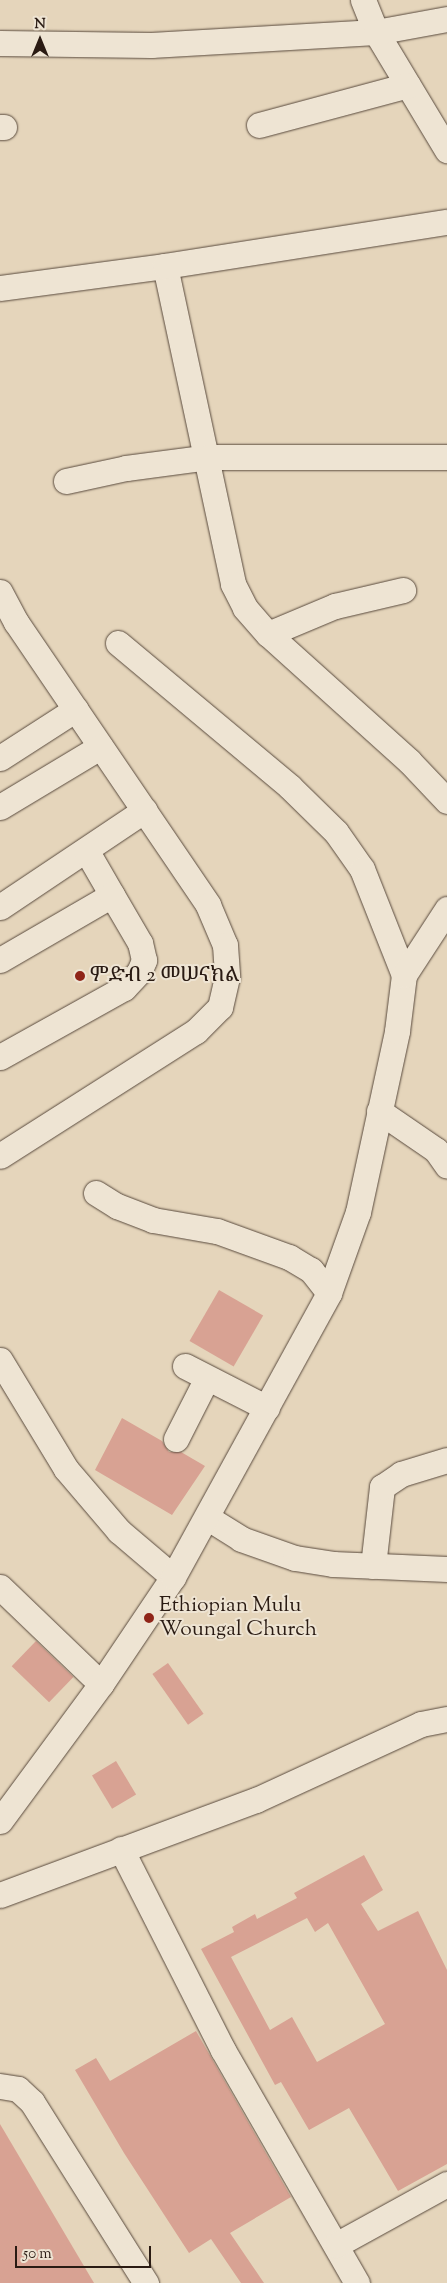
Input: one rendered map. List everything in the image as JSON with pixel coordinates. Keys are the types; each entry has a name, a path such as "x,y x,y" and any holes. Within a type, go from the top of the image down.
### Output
{"street":[{"path":"362,0 376,32 447,150"},
{"path":"0,43 151,45 376,32 447,19"},
{"path":"259,125 408,85"},
{"path":"0,288 165,266 447,222"},
{"path":"165,266 208,457 233,584 245,608 268,634 409,762 447,801"},
{"path":"66,481 126,468 208,457 447,457"},
{"path":"268,634 335,606 403,590"},
{"path":"0,592 8,626 76,709 208,905 225,945 227,977 220,1007 196,1031 0,1156"},
{"path":"118,643 290,787 336,832 362,870 404,975"},
{"path":"0,758 76,709"},
{"path":"0,807 100,747"},
{"path":"0,908 145,810"},
{"path":"0,1057 124,988 139,972 144,960 140,943 86,850"},
{"path":"0,960 112,896"},
{"path":"0,1821 101,1684 173,1577 208,1518 329,1293 358,1212 397,1031 404,975 447,909"},
{"path":"380,1111 436,1150 447,1166"},
{"path":"96,1193 117,1206 153,1220 217,1232 289,1256 311,1270 329,1293"},
{"path":"0,1360 66,1469 119,1531 173,1577"},
{"path":"185,1366 267,1408"},
{"path":"176,1439 208,1378"},
{"path":"374,1566 382,1487 400,1474 447,1460"},
{"path":"208,1518 241,1539 267,1550 334,1564 447,1569"},
{"path":"0,1587 101,1684"},
{"path":"0,1895 256,1800 421,1724 447,1719"},
{"path":"122,1849 222,2050 357,2283"},
{"path":"0,2086 18,2088 32,2102 146,2283"},
{"path":"336,2245 447,2184"}],"building":[{"path":"219,1290 263,1316 234,1367 190,1341"},
{"path":"122,1418 162,1441 169,1452 181,1452 205,1466 172,1515 95,1470"},
{"path":"36,1641 73,1677 49,1702 12,1666"},
{"path":"168,1663 204,1714 188,1725 152,1674"},
{"path":"116,1761 136,1794 112,1809 92,1775"},
{"path":"364,1855 383,1890 361,1904 378,1931 418,1911 447,1970 447,2164 398,2191 349,2108 309,2130 281,2082 275,2085 201,1949 234,1932 232,1927 255,1914 257,1919 297,1898 294,1893","holes":["307,1918 315,1932 328,1923 385,2024 317,2062 292,2017 270,2030 231,1957"]},
{"path":"196,2031 291,2197 230,2233 264,2283 241,2283 211,2239 189,2253 124,2153 75,2070 96,2058 110,2081"},
{"path":"0,2124 94,2283 0,2283"}],"place":[{"name":"ምድብ 2 መሠናክል","path":"80,976"},
{"name":"Ethiopian Mulu Woungal Church","path":"149,1618"}]}
